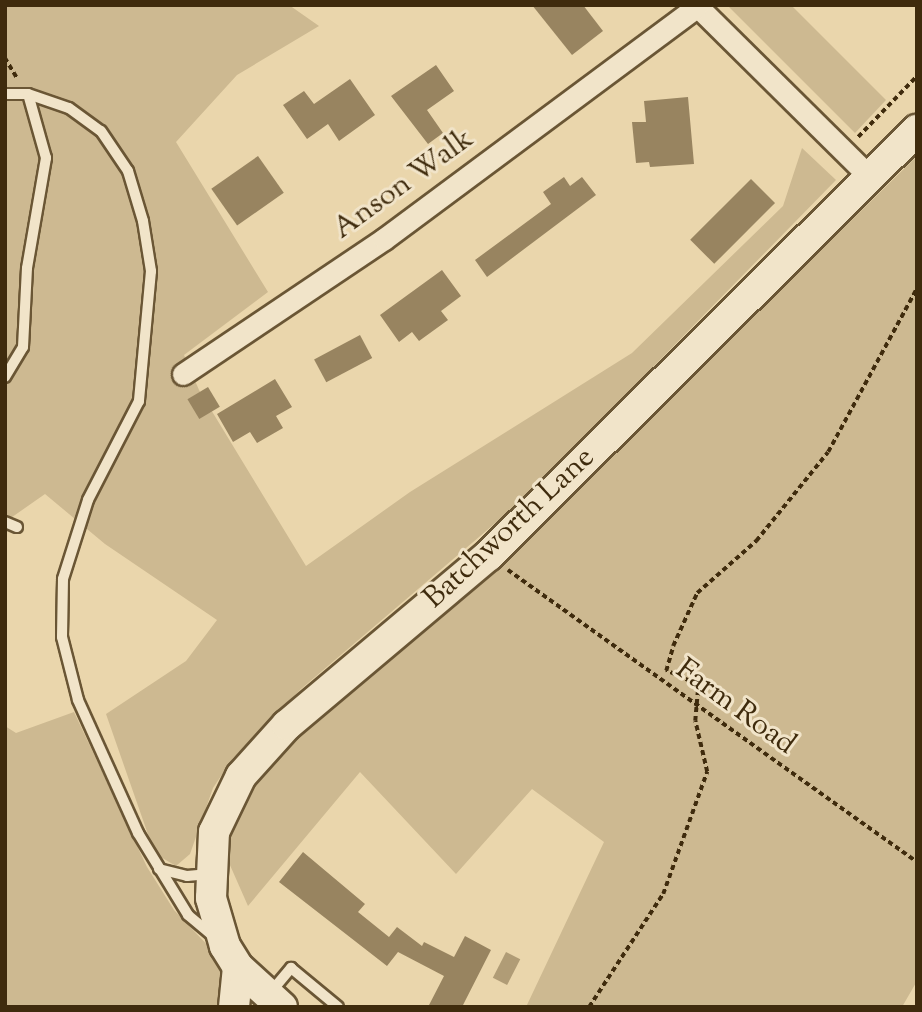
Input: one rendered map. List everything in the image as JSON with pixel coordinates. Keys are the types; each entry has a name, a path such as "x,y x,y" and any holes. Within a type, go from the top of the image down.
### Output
{"street":[{"path":"696,6 869,176"},
{"name":"Anson Walk","path":"183,374 384,239 696,6"},
{"name":"Batchworth Lane","path":"234,1007 231,957 211,898 209,874 221,811 241,776 270,743 488,556 917,130"},
{"path":"231,957 276,1000"}],"lane":[{"path":"5,377 23,347 27,268 46,158 16,94"},
{"path":"16,94 69,108 101,131 128,171 143,221 151,271 139,401 88,500 60,600 68,668 78,700 159,869 188,915 231,957"},
{"path":"5,522 17,527"},
{"path":"159,869 187,876 209,874"},
{"path":"276,1000 291,968 338,1007"}],"path":[{"path":"5,58 18,79 16,94"},
{"path":"844,152 917,76"},
{"path":"589,1007 663,894 707,772 695,721 698,685 667,671 673,646 697,593 756,541 828,452 917,288"},
{"name":"Farm Road","path":"531,586 917,862"}],"shaded area":[{"path":"5,5 289,5 319,26 237,75 176,142 268,292 184,355 199,390 306,566 410,492 632,353 783,206 802,148 836,180 527,496 301,689 233,758 213,788 190,854 176,866 159,856 151,843 106,714 186,661 217,620 105,544 45,494 5,522"},
{"path":"727,5 791,5 886,100 855,133"},
{"path":"917,156 917,981 902,1007 526,1007 604,842 532,789 456,874 360,772 248,906 222,847 255,779 280,749 525,540"},
{"path":"74,712 147,867 174,910 215,953 222,977 220,1007 5,1007 5,726 16,733"},
{"path":"506,952 520,959 507,985 493,978"}],"building":[{"path":"532,5 583,5 603,31 572,55"},
{"path":"436,65 454,91 427,110 443,133 428,144 391,96"},
{"path":"350,79 375,115 339,141 328,124 307,139 283,105 304,91 314,104"},
{"path":"688,97 694,164 650,167 649,162 636,163 632,122 646,122 644,101"},
{"path":"258,156 284,193 237,226 211,189"},
{"path":"564,177 570,186 582,177 596,195 487,277 475,260 551,204 543,192"},
{"path":"751,179 775,203 714,264 690,240"},
{"path":"442,270 461,296 441,311 448,320 419,341 412,332 399,342 380,315"},
{"path":"360,335 372,358 326,382 314,359"},
{"path":"275,379 292,407 276,416 283,428 257,443 250,432 233,442 217,414"},
{"path":"208,387 220,407 199,419 187,399"},
{"path":"303,852 365,904 358,912 389,937 397,927 422,946 424,942 454,957 465,936 491,950 462,1007 428,1007 444,976 398,952 387,966 279,882"}]}
